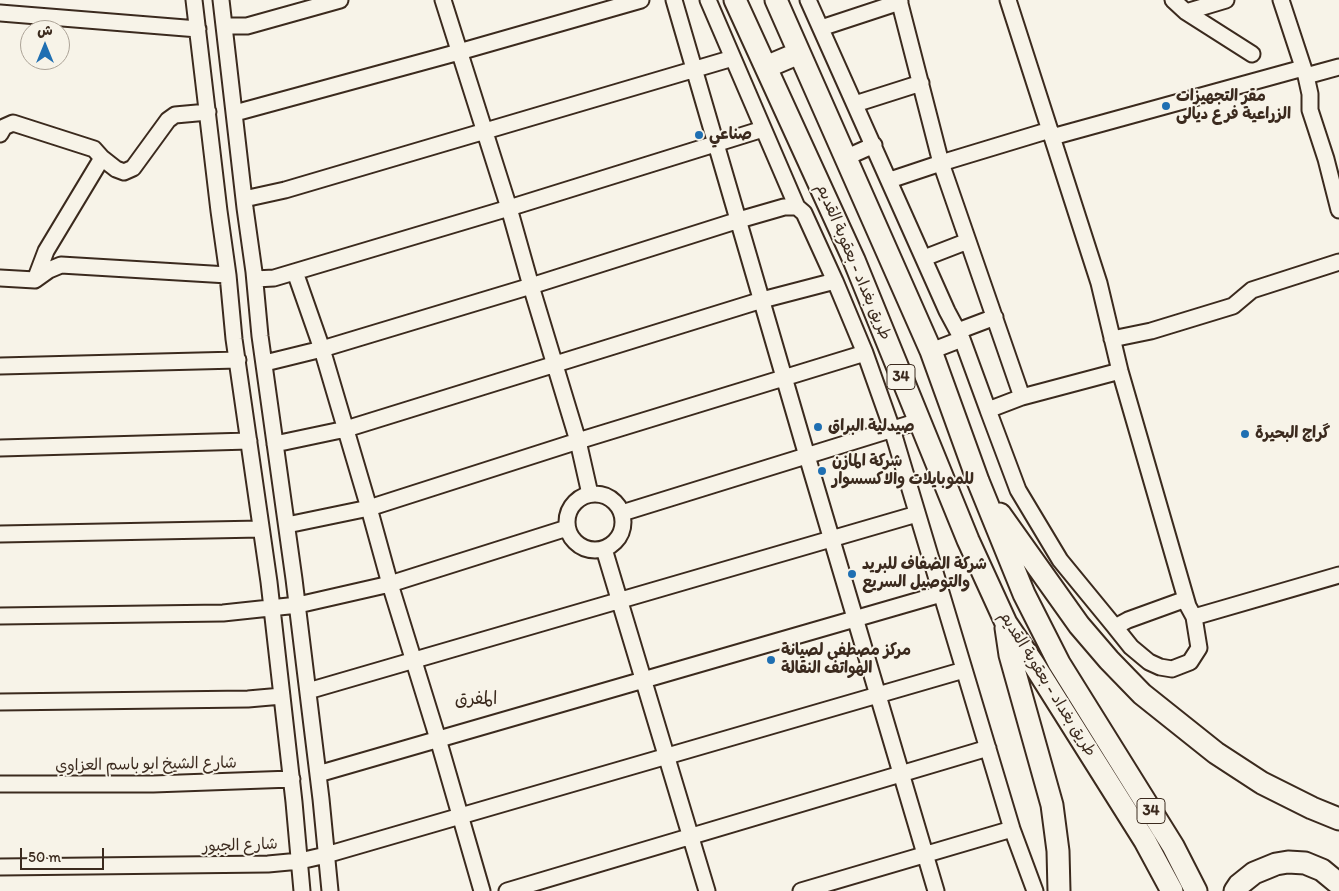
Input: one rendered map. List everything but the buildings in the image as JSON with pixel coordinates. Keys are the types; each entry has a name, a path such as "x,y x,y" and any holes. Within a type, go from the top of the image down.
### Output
{"highway":[{"name":"طريق بغداد - بعقوبة القديم","path":"735,0 854,260 968,540 1006,623 1034,663 1085,744 1145,841 1172,891"},
{"name":"طريق بغداد - بعقوبة القديم","path":"776,0 931,352 978,481 1024,594 1059,663 1173,846 1196,891"},
{"path":"766,67 799,53"},
{"path":"978,481 1078,625 1142,694 1208,747 1262,783 1339,820"},
{"path":"1006,623 1010,655 1052,804 1058,851 1059,891"},
{"path":"1235,891 1248,876 1263,868 1288,862 1305,863 1322,870 1335,880"}],"street":[{"path":"194,0 228,275 234,339 272,609 292,779 302,891"},
{"path":"221,0 255,279 260,336 298,605 330,891"},
{"path":"224,26 246,26 340,0"},
{"path":"444,0 510,208 554,365 578,441 590,494"},
{"path":"235,113 641,0"},
{"path":"674,0 936,891"},
{"path":"708,0 797,207 804,213 865,353 892,429 1012,829 1035,891"},
{"path":"808,0 960,335 1018,490 1060,560 1131,647 1149,662 1160,667 1172,669 1190,662 1199,648 1194,617 1186,598 1120,370 1100,283 1008,0"},
{"path":"1174,0 1186,12 1252,54"},
{"path":"1186,12 1226,0"},
{"path":"1281,0 1305,72 1310,94 1310,110 1333,157 1339,210"},
{"path":"821,28 900,1 941,163 1022,396"},
{"path":"0,14 198,29"},
{"path":"244,199 285,190 732,58"},
{"path":"890,180 941,163 1051,134 1305,72 1339,67"},
{"path":"856,104 921,83"},
{"path":"0,134 4,127 13,123 94,149 116,169 124,172 133,168 168,120 175,115 208,112"},
{"path":"255,279 274,278 295,272 510,208 763,129"},
{"path":"845,158 874,145"},
{"path":"35,280 46,251 102,158"},
{"path":"265,363 322,349 531,286 739,220 784,207 797,207"},
{"path":"924,258 968,241"},
{"path":"1112,339 1151,330 1233,306 1252,290 1339,262"},
{"path":"0,278 35,280 49,270 61,266 228,275"},
{"path":"295,272 322,349 482,891"},
{"path":"275,444 346,429 762,300 835,281"},
{"path":"931,352 994,318"},
{"path":"287,525 369,508 578,441 786,379 865,353"},
{"path":"0,366 238,360"},
{"path":"988,410 1022,396 1120,370"},
{"path":"622,513 919,421"},
{"path":"0,448 249,441"},
{"path":"590,494 598,494 612,500 622,513 623,528 621,535 611,546 604,549 588,550 581,547 570,536 567,528 566,519 569,510 581,497 590,494"},
{"path":"308,691 917,514"},
{"path":"0,616 223,613 298,605 390,584 567,528"},
{"path":"0,534 261,529"},
{"path":"604,549 707,891"},
{"path":"1194,617 1339,575"},
{"path":"318,774 941,594"},
{"path":"1115,627 1128,620 1186,598"},
{"name":"شارع الجبور","path":"0,868 268,864 300,861 964,670"},
{"path":"0,702 282,696"},
{"path":"506,891 988,748"},
{"name":"شارع الشيخ ابو باسم العزاوي","path":"0,784 152,784 292,779"},
{"path":"801,891 1012,829"}],"place":[{"name":"مقر التجهيزات الزراعية فرع ديالى","path":"1166,106"},
{"name":"صناعي","path":"699,135"},
{"name":"صيدلية البراق","path":"818,427"},
{"name":"گراج البحيرة","path":"1245,434"},
{"name":"شركة المازن للموبايلات والاكسسوار","path":"822,471"},
{"name":"شركة الضفاف للبريد والتوصيل السريع","path":"852,574"},
{"name":"مركز مصطفى لصيانة الهواتف النقالة","path":"771,660"}],"district":[{"name":"المفرق","path":"476,699"}]}
